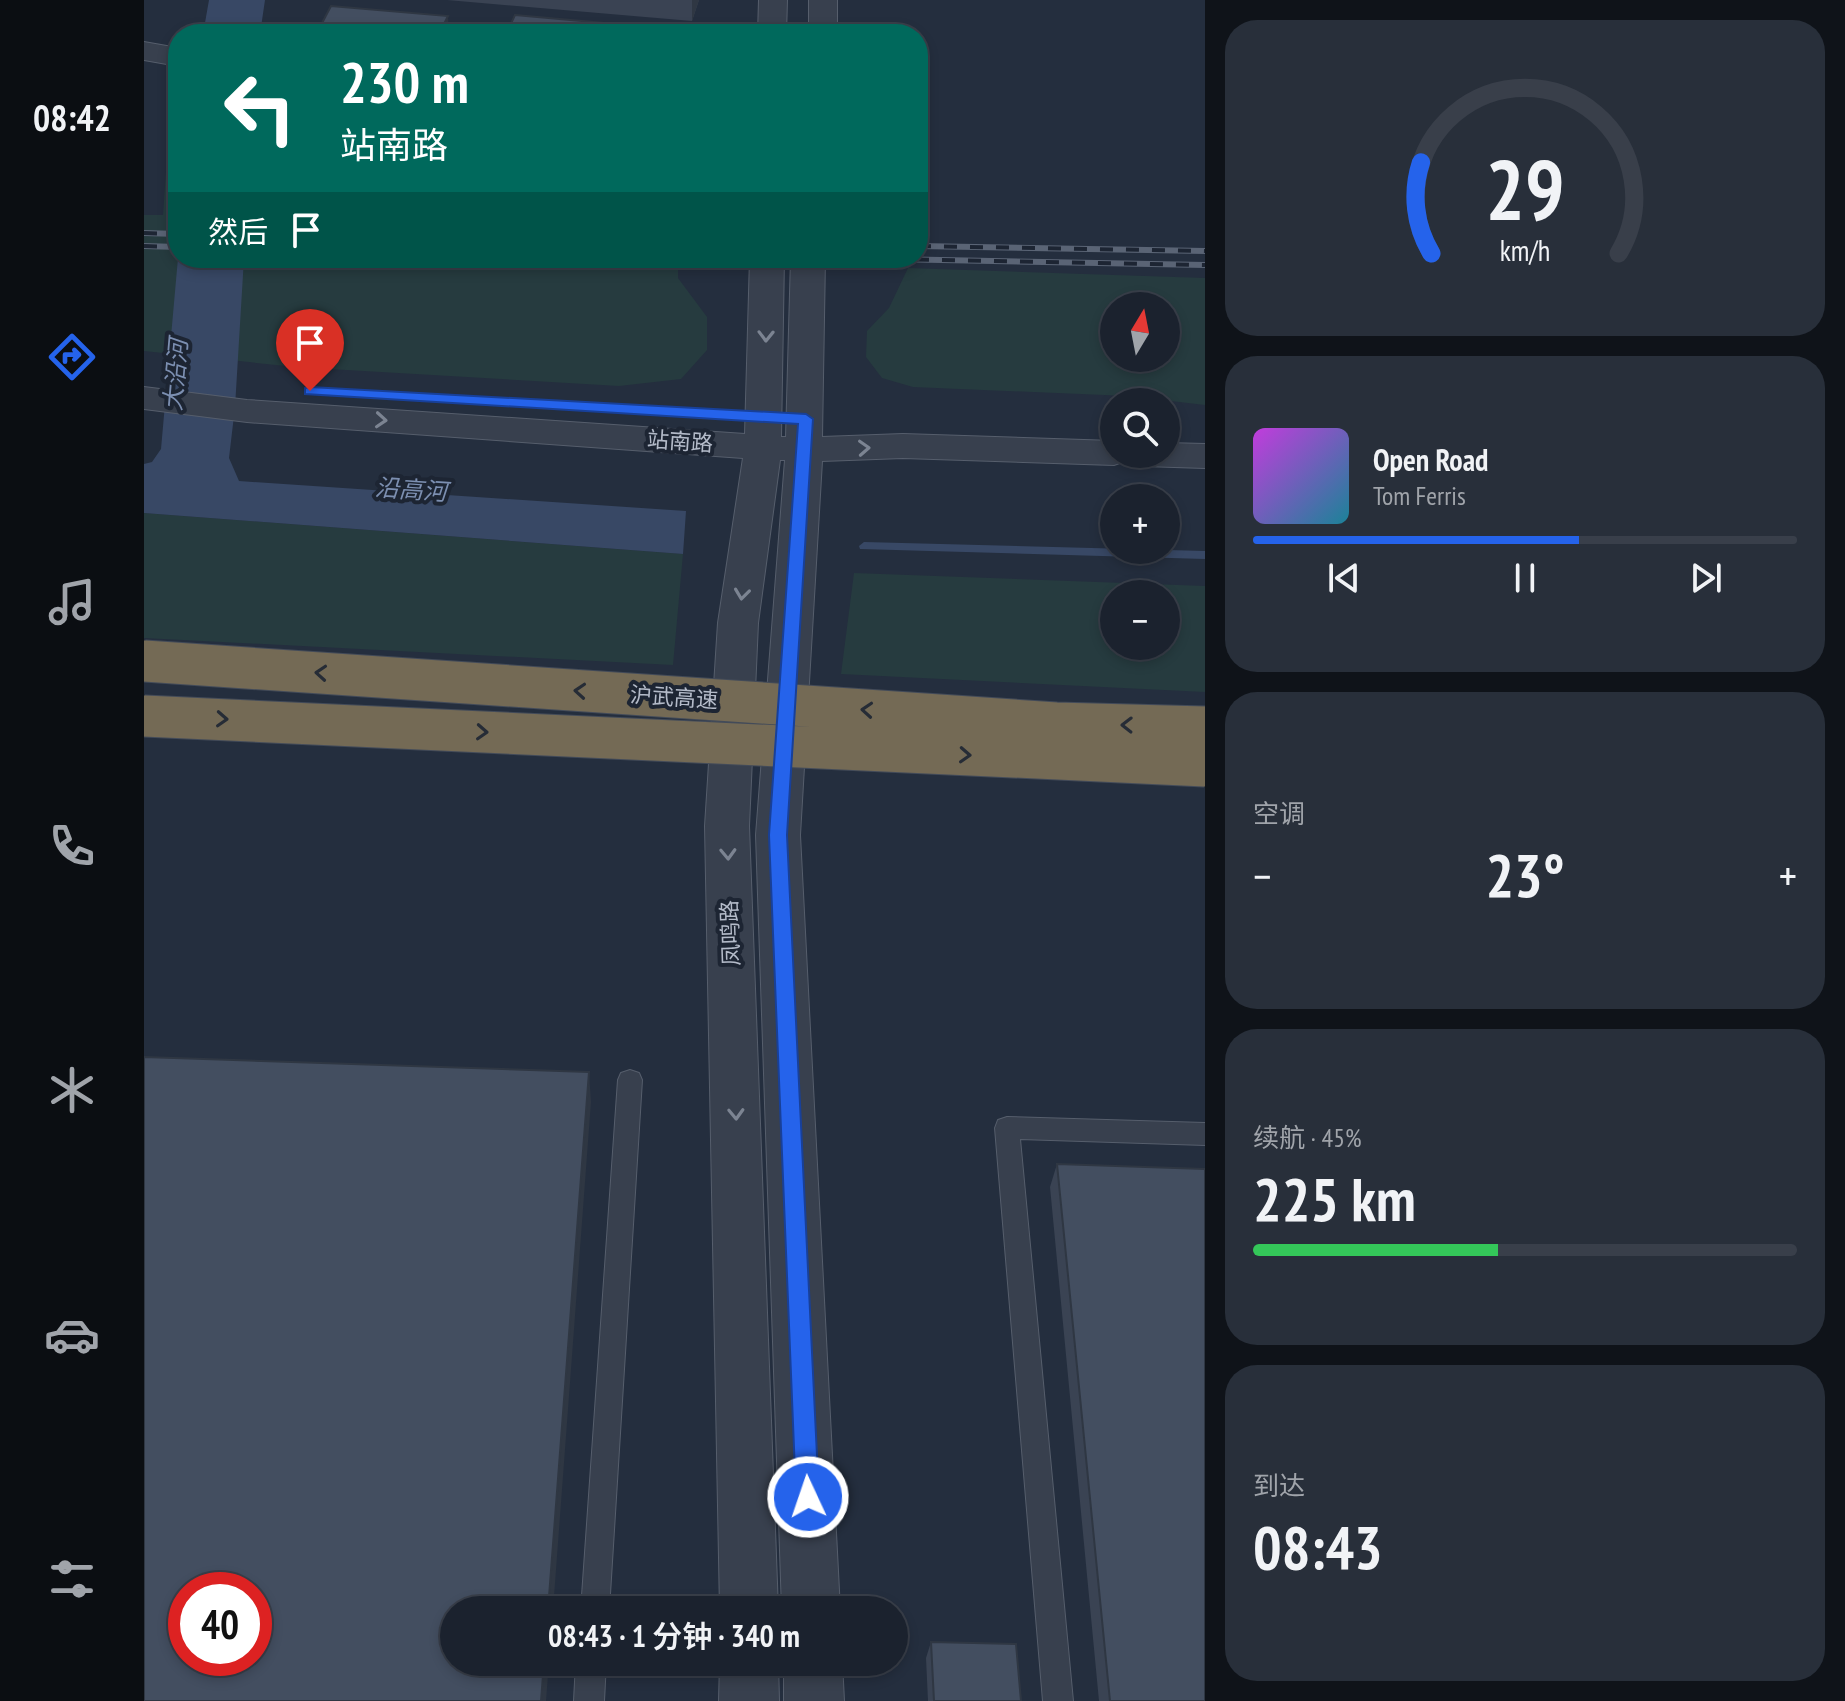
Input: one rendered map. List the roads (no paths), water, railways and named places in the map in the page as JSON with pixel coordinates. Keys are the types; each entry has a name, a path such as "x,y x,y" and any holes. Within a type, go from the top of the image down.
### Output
{"highway":[{"name":"沪武高速","path":"144,661 1056,723 1205,727"},
{"name":"沪武高速","path":"144,716 1205,766"}],"street":[{"path":"772,24 773,0"},
{"path":"823,0 823,24"},
{"path":"144,51 168,55"},
{"name":"凤鸣路","path":"768,268 784,434 778,835 810,1596"},
{"name":"凤鸣路","path":"749,1596 727,826 738,623 784,434 807,268"},
{"name":"站南路","path":"145,386 248,399 784,434 903,446 1100,453"},
{"name":"站南路","path":"784,434 1100,427"},
{"path":"1180,429 1205,430"},
{"path":"1180,455 1205,456"},
{"path":"749,1676 749,1701"},
{"path":"813,1676 814,1701"}],"lane":[{"path":"596,1596 630,1080"},
{"path":"1058,1701 1007,1128 1205,1134"},
{"path":"589,1701 590,1676"}],"water":[{"path":"209,0 265,0 261,24 205,24"},
{"name":"大沿河","path":"177,268 243,268 229,458 239,481 686,511 683,554 144,513 144,464 152,462 161,449"}],"waterway":[{"name":"沿高河","path":"864,546 1205,555"}],"railway":[{"path":"144,233 168,234"},
{"path":"144,246 168,247"},
{"path":"928,246 1205,251"},
{"path":"928,260 1205,265"}]}
